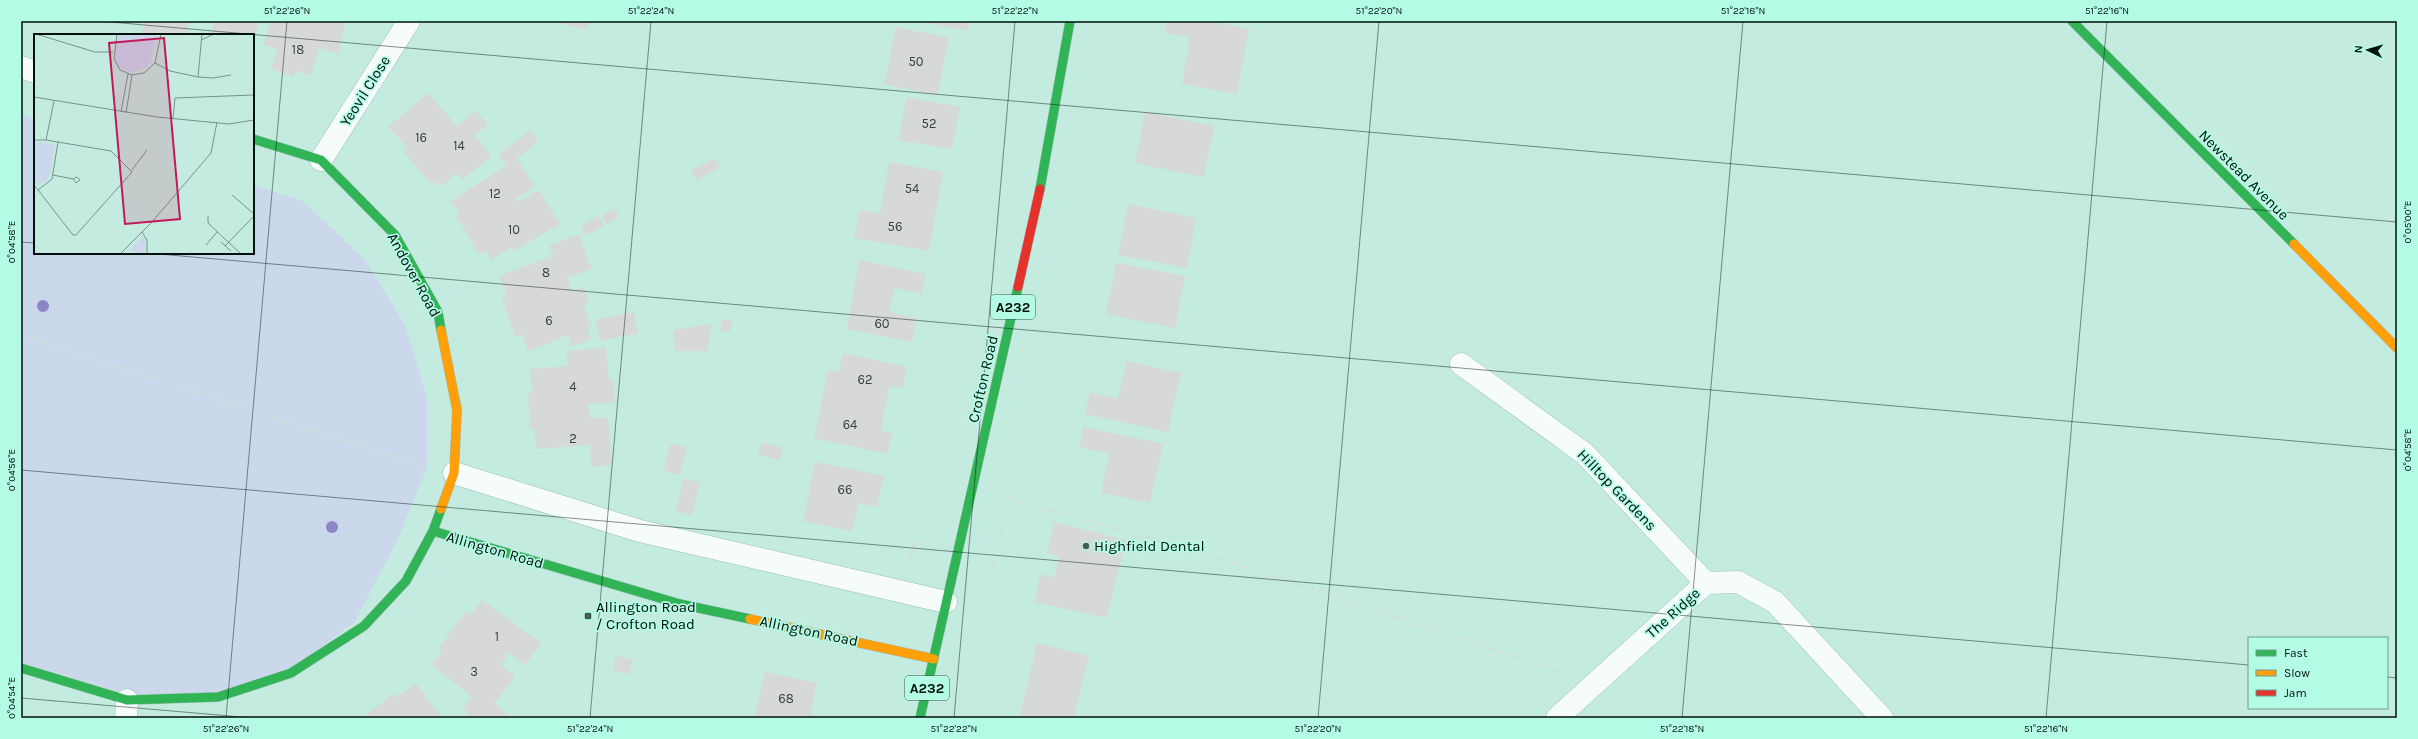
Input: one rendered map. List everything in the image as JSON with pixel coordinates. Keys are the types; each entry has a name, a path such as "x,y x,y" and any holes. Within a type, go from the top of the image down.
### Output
{"street":[{"name":"Yeovil Close","path":"321,160 409,21"},
{"name":"Crofton Road","path":"920,718 1041,186 1070,21"},
{"name":"Newstead Avenue","path":"2072,21 2397,348"},
{"path":"21,67 34,72"},
{"name":"Andover Road","path":"254,139 321,160 395,235 438,312 457,410 454,473 433,531"},
{"name":"Hilltop Gardens","path":"1461,364 1585,454 1706,583"},
{"path":"454,473 640,531 946,602"},
{"name":"Allington Road","path":"21,668 126,709 218,697 291,673 364,626 406,581 433,531 680,604 934,659"},
{"name":"The Ridge","path":"1557,718 1706,583 1738,582 1776,602 1882,718"}],"path":[{"path":"21,335 419,465 454,473"},
{"path":"973,488 1212,556 1562,672 1584,694"},
{"path":"981,575 990,576 1002,530"},
{"path":"911,558 914,542 930,546"}],"shaded area":[{"path":"21,114 34,119 34,254 254,254 254,185 303,201 366,261 405,325 427,397 427,468 397,541 354,623 286,672 212,694 126,694 21,662"}],"building":[{"path":"146,21 189,21 185,34 149,34 142,32"},
{"path":"215,21 259,21 254,38 254,34 211,34"},
{"path":"271,21 346,21 338,54 319,48 311,75 295,71 294,77 271,69 277,49 263,45"},
{"path":"554,21 589,21 586,30"},
{"path":"919,21 969,21 968,31"},
{"path":"1167,21 1207,21 1249,29 1237,94 1182,84 1190,37 1165,33"},
{"path":"896,27 949,38 937,95 884,84"},
{"path":"428,93 457,126 476,111 488,125 475,135 491,156 462,180 457,173 440,187 435,180 431,184 403,151 408,148 388,127"},
{"path":"907,97 960,107 952,149 898,140"},
{"path":"1145,112 1214,126 1204,177 1135,163"},
{"path":"531,130 538,141 517,159 535,187 516,199 517,202 539,190 560,224 514,251 512,247 491,260 486,251 479,255 456,216 459,214 451,201 507,165 499,154"},
{"path":"714,158 719,168 697,180 691,170"},
{"path":"889,162 943,172 929,251 854,238 860,210 880,214"},
{"path":"1128,204 1196,218 1187,268 1118,255"},
{"path":"615,209 619,217 606,224 602,215"},
{"path":"599,216 604,226 585,235 581,225"},
{"path":"579,234 592,269 567,278 573,292 583,287 588,298 584,308 591,324 587,326 591,339 572,346 568,335 528,351 522,335 515,337 502,299 507,297 499,276 553,256 549,246"},
{"path":"859,260 926,274 922,294 895,288 889,312 917,318 912,342 847,329"},
{"path":"1116,263 1185,276 1175,328 1106,314"},
{"path":"634,312 638,333 600,341 595,320"},
{"path":"722,319 732,321 730,332 720,330"},
{"path":"712,324 707,351 675,351 673,330"},
{"path":"606,347 609,380 614,380 615,402 588,404 588,407 590,418 608,417 612,465 591,467 590,445 536,449 535,430 530,430 528,392 532,392 530,369 568,366 567,351"},
{"path":"843,353 907,367 903,388 889,386 881,431 892,433 887,454 814,438 828,370 839,372"},
{"path":"1126,361 1181,373 1168,432 1085,414 1090,392 1118,399"},
{"path":"1083,427 1163,444 1150,503 1101,493 1109,454 1079,447"},
{"path":"762,442 783,448 780,460 758,455"},
{"path":"670,443 687,447 680,475 664,471"},
{"path":"815,462 884,476 877,507 858,503 852,531 803,521"},
{"path":"684,478 700,483 692,515 676,511"},
{"path":"1054,522 1126,540 1107,618 1034,602 1040,574 1054,578 1059,556 1047,553"},
{"path":"482,600 541,643 525,665 509,653 501,665 515,676 495,703 511,718 472,718 463,710 472,697 432,665 442,651 439,648 465,612 470,616"},
{"path":"1037,643 1089,656 1074,718 1033,718 1020,715"},
{"path":"616,656 633,660 629,674 613,670"},
{"path":"765,672 817,683 810,714 824,718 754,718"},
{"path":"416,683 442,718 362,718 394,693 397,697"}],"traffic: fast":[{"path":"1040,189 1070,21"},
{"path":"2072,21 2294,244"},
{"path":"254,139 321,160 395,235 438,312 441,330"},
{"path":"920,718 1018,287"},
{"path":"21,668 127,700 218,697 291,673 364,626 406,581 433,531 441,509"},
{"path":"433,531 680,604 750,619"}],"traffic: slow":[{"path":"2294,244 2397,348"},
{"path":"441,330 457,410 454,473 441,509"},
{"path":"750,619 934,659"}],"traffic: jam":[{"path":"1018,287 1040,189"}],"place":[{"name":"Highfield Dental","path":"1086,546"},
{"name":"Allington Road / Crofton Road","path":"588,616"}]}
